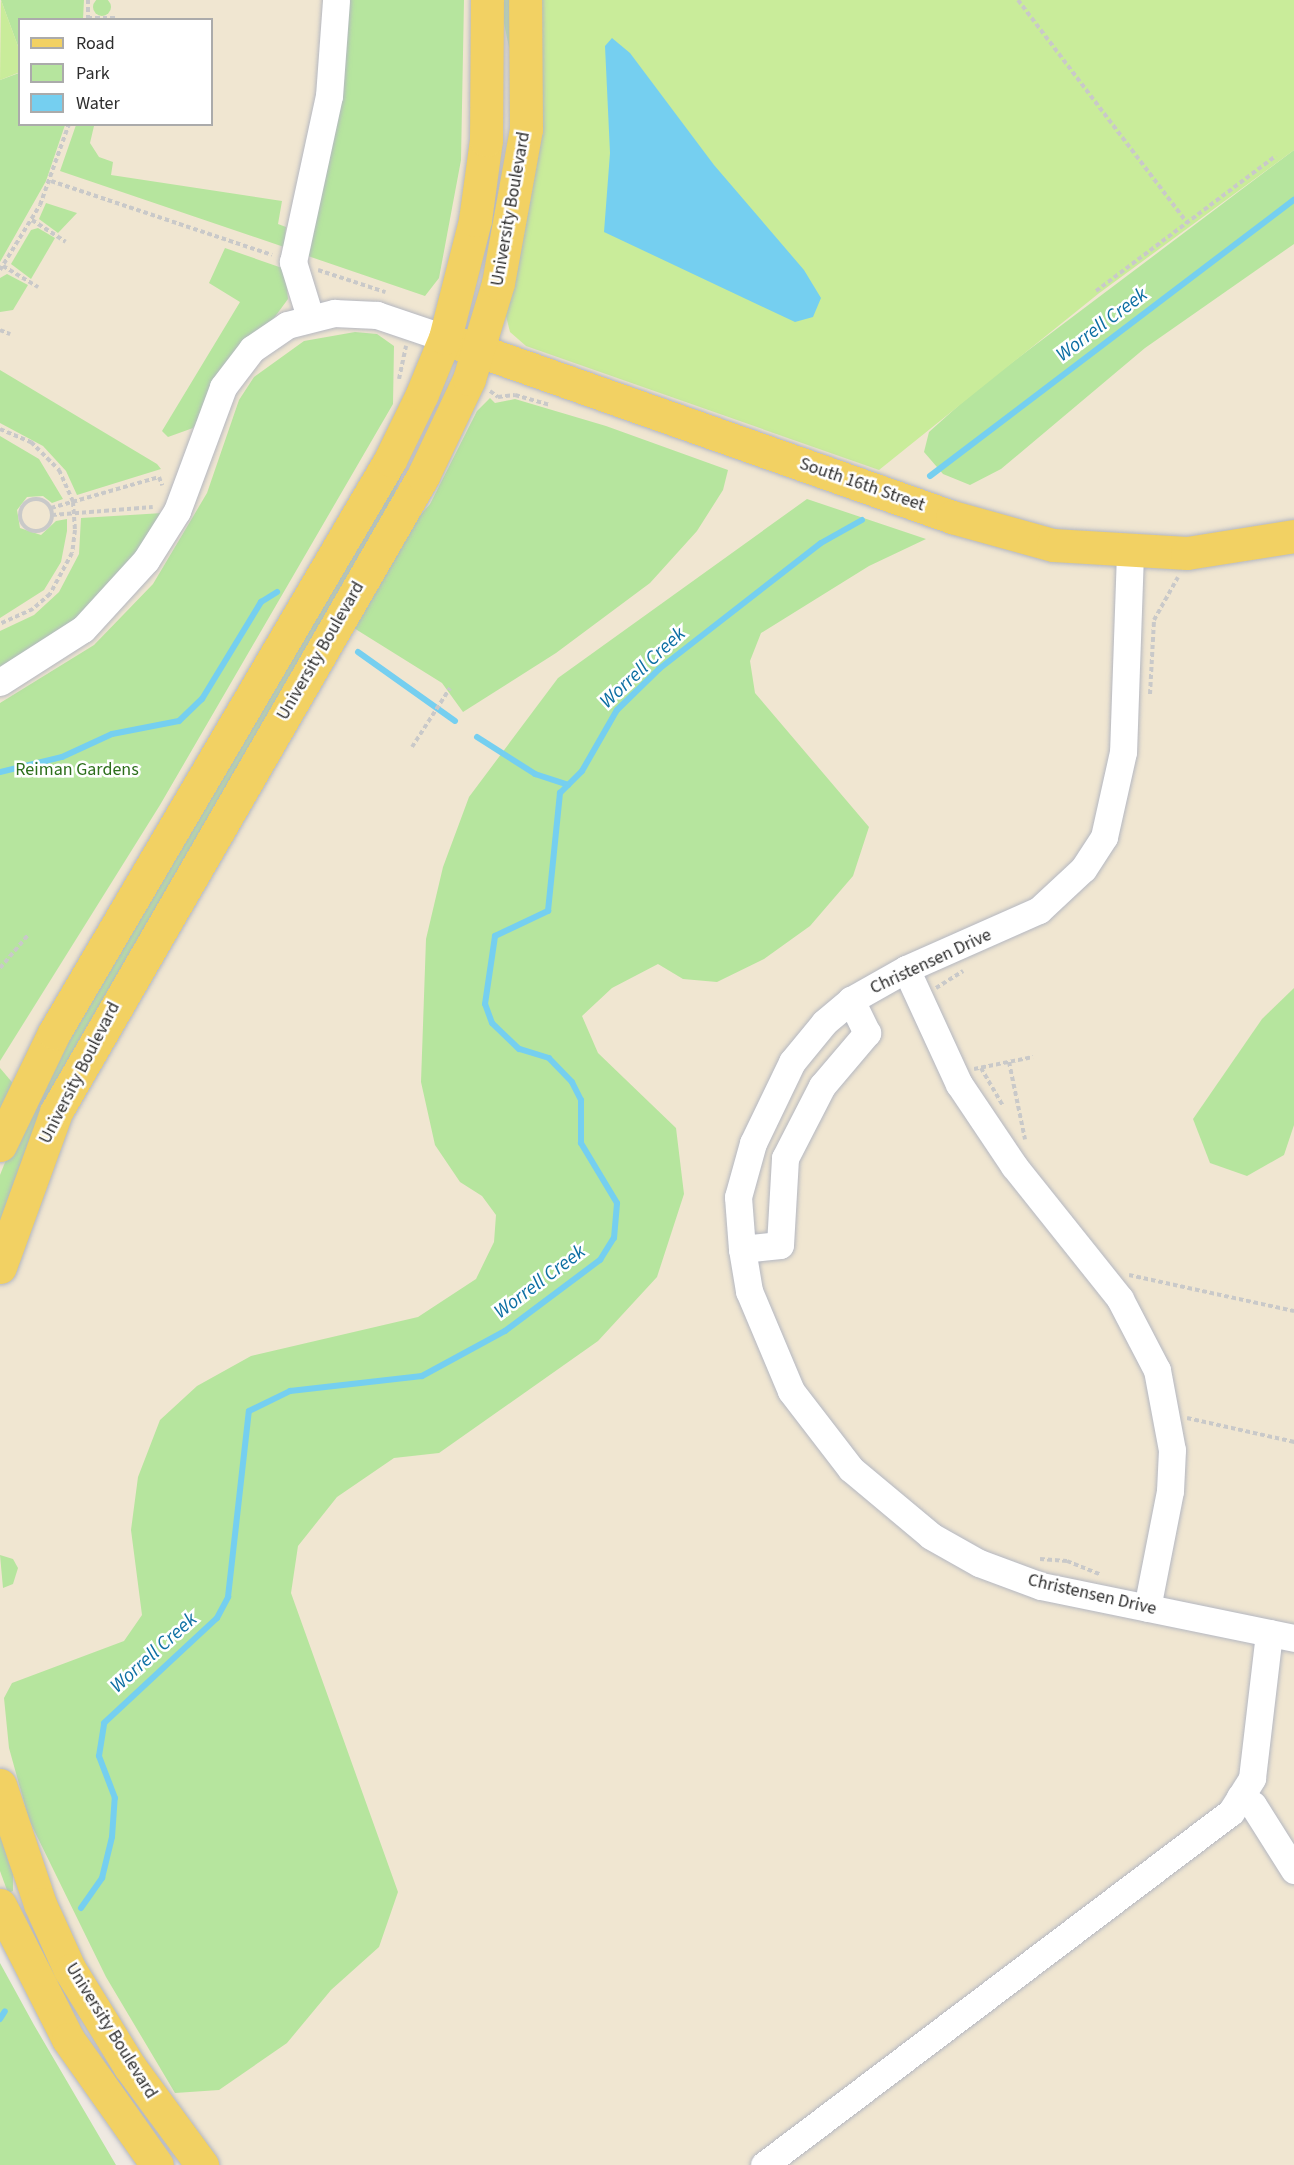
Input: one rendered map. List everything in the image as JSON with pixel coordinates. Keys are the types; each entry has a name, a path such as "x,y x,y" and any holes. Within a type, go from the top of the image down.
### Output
{"main road":[{"name":"University Boulevard","path":"0,1145 54,1033 390,460 445,338 475,220 486,140 487,0"},
{"name":"University Boulevard","path":"0,1267 28,1178 61,1102 423,476 479,351 500,272 526,129 525,0"},
{"name":"South 16th Street","path":"445,338 982,527 1053,545 1130,553 1248,547 1294,536"},
{"name":"University Boulevard","path":"0,1785 40,1904 98,2018 202,2165"},
{"name":"University Boulevard","path":"3,1920 74,2048 158,2165"}],"street":[{"path":"310,317 293,262 326,117 336,0"},
{"path":"0,682 63,645 128,583 177,511 216,403 240,361 269,336 310,317 377,315 445,338"},
{"name":"Christensen Drive","path":"1130,553 1123,752 1104,837 1083,869 1039,910 906,969 851,1000 792,1062 772,1100 738,1197 742,1249 749,1291 791,1391 851,1469 889,1505 979,1563 1041,1586 1282,1636"},
{"path":"906,969 959,1083 1014,1166 1096,1268 1141,1335 1166,1413 1170,1491 1147,1608"},
{"path":"742,1249 780,1245 785,1158 822,1086 867,1033 851,1000"},
{"path":"764,2165 1197,1840 1231,1812 1252,1778 1282,1636"},
{"path":"1240,1797 1253,1805 1294,1870"},
{"path":"3,1920 40,1904"}],"path":[{"path":"88,0 88,18"},
{"path":"1018,0 1186,223"},
{"path":"38,287 1,268 32,220 51,181 68,126"},
{"path":"1096,291 1276,156"},
{"path":"51,181 282,259"},
{"path":"32,220 66,242"},
{"path":"306,266 389,293"},
{"path":"0,330 10,334"},
{"path":"0,429 46,455 73,502 75,513 72,553 63,575 33,609 0,624"},
{"path":"51,508 159,477 164,491"},
{"path":"44,500 51,508 52,515 46,527 36,531 20,519 28,501 44,500"},
{"path":"52,515 162,506"},
{"path":"412,747 450,688"},
{"path":"0,968 28,935"},
{"path":"926,995 963,970"},
{"path":"1009,1062 1025,1139"},
{"path":"981,1068 1030,1147"},
{"path":"1096,1268 1294,1311"},
{"path":"1166,1413 1294,1442"}],"shaded area":[{"path":"0,0 1294,0 1294,2165 202,2165 40,1904 0,1908"}],"green space":[{"path":"96,-1 108,-1 111,3 111,11 106,16 98,16 93,11 93,3"},
{"path":"1,0 84,0 83,18 18,18 18,46"},
{"path":"1,0 18,46 18,73 0,80"},
{"path":"348,0 464,0 461,160 439,278 425,296 305,255 343,90"},
{"path":"499,0 512,0 514,48 509,47"},
{"path":"534,0 1294,0 1294,150 1098,294 879,470 526,346 510,332 504,308"},
{"path":"18,73 18,126 65,126 46,181 0,262 0,80"},
{"path":"76,126 94,126 90,143 99,157 113,162 111,175 282,201 278,224 286,227 284,247 60,171"},
{"path":"1294,150 1294,244 1145,348 1001,469 970,485 943,474 924,452 929,432 977,389"},
{"path":"46,203 77,213 58,233 39,219"},
{"path":"38,228 55,238 31,279 11,264 31,230"},
{"path":"225,248 285,269 288,299 193,428 168,437 162,431 240,302 209,283"},
{"path":"7,274 28,285 13,310 0,312 0,278"},
{"name":"Reiman Gardens","path":"355,332 377,334 394,346 393,404 160,805 0,1061 0,703 94,645 153,584 207,493 239,400 254,377 304,341"},
{"path":"0,370 157,464 161,469 77,495 66,471 43,446 0,423"},
{"path":"490,398 495,403 515,399 606,426 728,470 723,490 697,531 650,583 556,653 463,712 442,683 349,625 400,539 430,504 477,411"},
{"path":"0,436 39,459 63,499 52,503 43,496 27,497 17,510 20,528 41,535 56,521 67,519 67,531 61,562 44,590 0,618"},
{"path":"405,466 393,498 0,1225 0,1175 29,1102"},
{"path":"807,499 926,539 869,566 761,633 750,661 755,693 869,827 853,876 810,926 764,959 717,982 683,979 658,964 612,988 582,1016 598,1053 676,1128 684,1194 657,1277 598,1341 439,1453 394,1458 337,1497 298,1546 291,1593 398,1892 379,1947 331,1990 287,2043 219,2090 175,2093 106,1977 29,1820 9,1748 4,1698 12,1683 124,1641 142,1615 131,1530 138,1477 160,1420 197,1386 251,1356 418,1317 476,1279 494,1242 496,1215 482,1196 460,1182 435,1145 421,1082 426,939 443,867 469,797 558,678"},
{"path":"163,513 143,545 80,616 0,670 0,631 34,615 59,592 79,554 81,518"},
{"path":"1294,988 1294,1125 1284,1155 1247,1176 1210,1163 1193,1119 1262,1019"},
{"path":"0,1068 22,1094 0,1145"},
{"path":"0,1555 13,1559 18,1568 13,1584 3,1588"},
{"path":"0,1823 13,1862 13,1891 8,1893 0,1871"},
{"path":"0,1963 34,2025 116,2165 0,2165"}],"water":[{"path":"612,38 630,53 714,165 804,270 821,298 813,317 795,322 604,232 610,153 605,46"}],"waterway":[{"name":"Worrell Creek","path":"930,476 1294,200"},
{"name":"Worrell Creek","path":"81,1908 102,1878 112,1837 115,1798 99,1756 104,1723 217,1618 228,1597 249,1411 290,1391 422,1376 505,1331 600,1260 614,1238 617,1203 581,1143 581,1100 572,1082 549,1058 519,1049 492,1023 485,1004 495,936 548,911 560,793 582,771 617,710 659,669 821,543 862,520"},
{"path":"0,772 62,757 112,734 179,721 202,699 261,602 277,592"},
{"path":"358,652 455,721"},
{"path":"477,737 535,774 568,785"},
{"name":"Worrell Creek","path":"0,2019 5,2011"}]}
